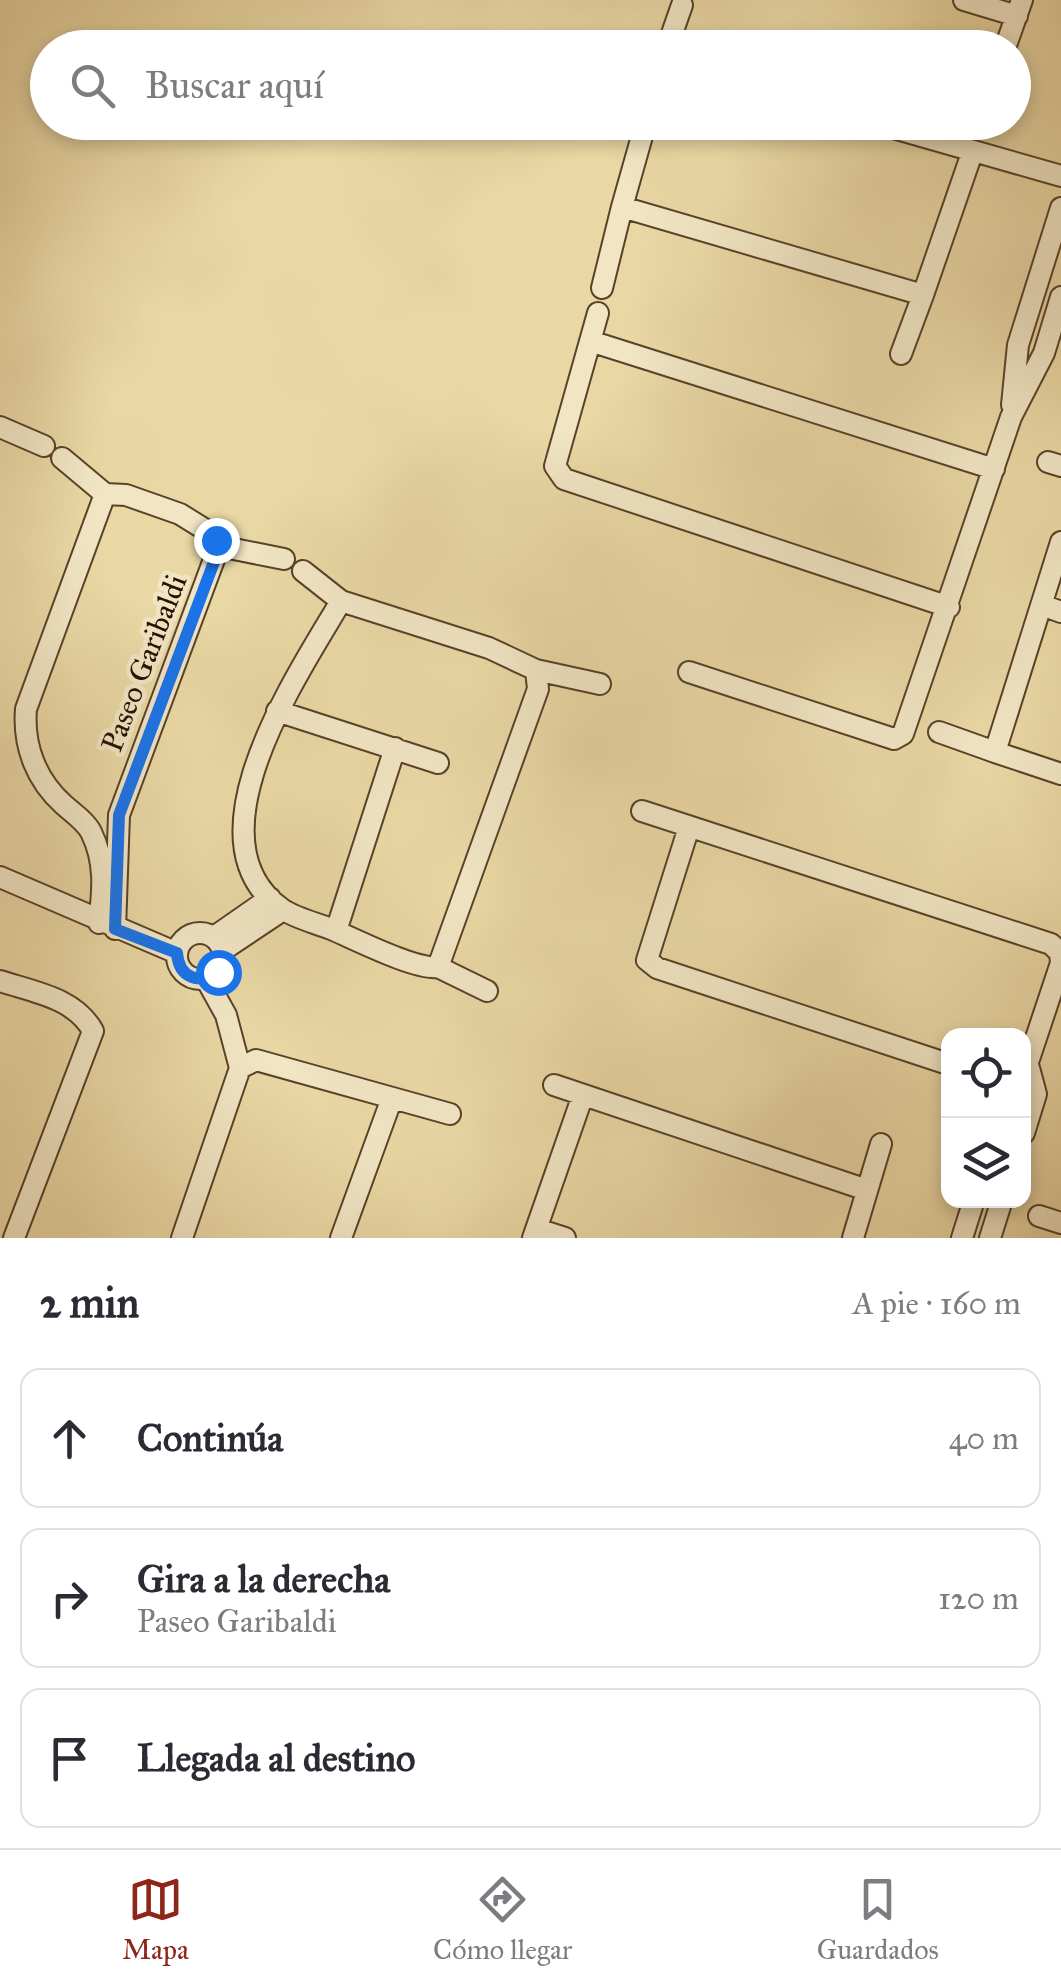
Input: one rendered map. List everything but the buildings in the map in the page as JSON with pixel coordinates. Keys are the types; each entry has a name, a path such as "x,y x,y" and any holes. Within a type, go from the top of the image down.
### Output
{"street":[{"path":"964,0 1019,8"},
{"path":"674,30 682,4"},
{"path":"602,288 641,140"},
{"path":"930,140 1061,176"},
{"path":"901,354 972,153"},
{"path":"622,207 923,295"},
{"path":"689,672 894,739 910,723 1011,417 1018,344 1061,208"},
{"path":"1011,417 1052,355 1061,297"},
{"path":"598,312 556,466 564,480 949,607"},
{"path":"590,341 994,469"},
{"path":"1018,344 1052,355"},
{"path":"0,427 44,446"},
{"name":"Paseo Garibaldi","path":"62,458 105,494 126,495 180,514 209,532 220,546 119,815 107,926"},
{"path":"105,494 26,709 24,729 27,748 54,796 91,829 105,878 107,926"},
{"path":"995,752 1051,609 1061,542"},
{"path":"220,546 284,560"},
{"path":"302,571 342,601 489,648 536,670 600,684"},
{"path":"342,601 277,711 240,836 251,869 276,904 336,932 438,967 487,991"},
{"path":"438,967 538,689 536,670"},
{"path":"277,711 438,763"},
{"path":"939,732 1061,774"},
{"path":"336,932 395,748"},
{"path":"642,810 1051,944 1060,953 1061,964 1031,1056"},
{"path":"91,829 119,815"},
{"path":"689,827 647,960 657,968 941,1062"},
{"path":"0,878 177,953 185,974 206,980 226,1015 240,1068 182,1238"},
{"path":"219,943 276,904"},
{"path":"177,953 191,934 219,943"},
{"path":"206,980 218,972 219,943"},
{"path":"0,981 66,1003 81,1011 94,1030 14,1238"},
{"path":"240,1068 256,1060 450,1114"},
{"path":"554,1085 867,1190"},
{"path":"565,1238 535,1234 583,1095"},
{"path":"341,1238 392,1098"},
{"path":"853,1238 881,1144"},
{"path":"962,1238 971,1208"},
{"path":"990,1238 999,1208"},
{"path":"1039,1216 1061,1223"}],"route":[{"path":"216,540 220,546 119,815 120,885 115,929 177,953 180,968 191,978 206,980 218,972"}]}
